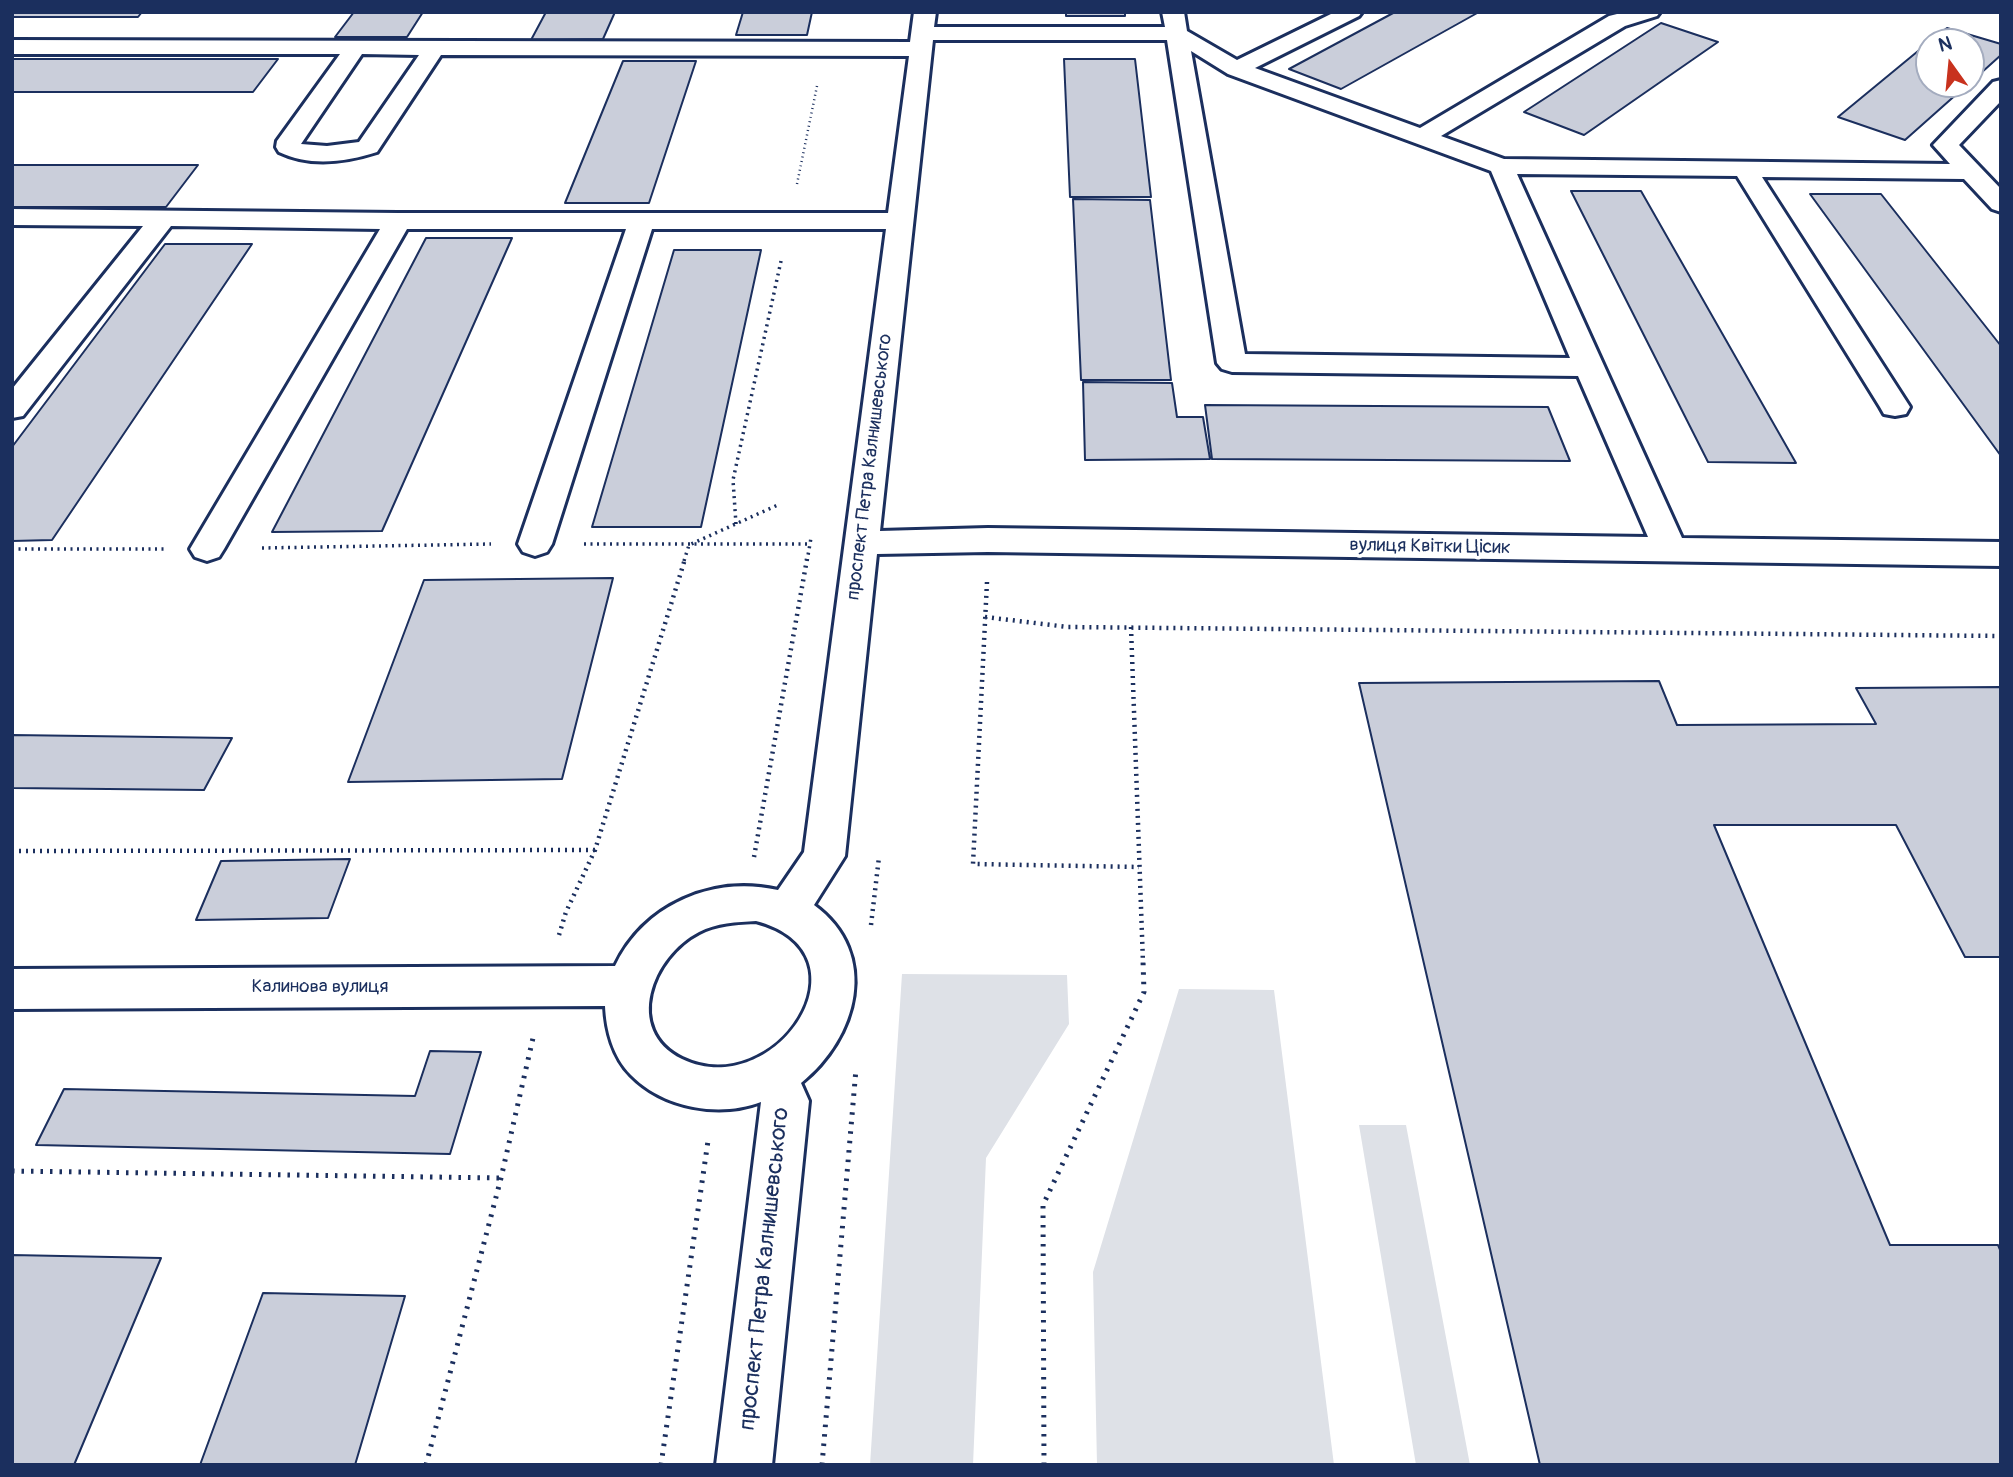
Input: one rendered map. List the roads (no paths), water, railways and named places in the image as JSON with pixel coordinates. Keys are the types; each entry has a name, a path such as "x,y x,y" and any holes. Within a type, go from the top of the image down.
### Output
{"street":[{"path":"1236,69 1352,12"},
{"path":"1422,137 1617,21 1650,12"},
{"path":"1175,23 1232,363 1589,367"},
{"path":"12,47 825,49 922,32 1175,23 1236,69 1501,166 1970,172"},
{"name":"проспект Петра Калнишевського","path":"787,911 824,856 922,32"},
{"path":"355,49 289,141 288,147 295,152 342,153 368,147 433,50"},
{"path":"1999,92 1944,145 2001,204"},
{"path":"1501,166 1670,550"},
{"path":"1745,171 1895,407"},
{"path":"12,217 398,221 901,221"},
{"path":"12,409 163,219"},
{"path":"535,544 642,220"},
{"path":"207,549 398,221"},
{"name":"вулиця Квітки Цісик","path":"860,542 988,541 2001,554"},
{"path":"756,903 787,911 810,926 827,948 835,974 833,1003 822,1031 801,1056 773,1076 740,1087 707,1089 676,1081 650,1065 633,1042 625,1015 628,986 642,957 663,932 692,915 724,904 756,903"},
{"name":"Калинова вулиця","path":"12,989 628,986"},
{"name":"проспект Петра Калнишевського","path":"744,1465 785,1101 773,1076"}]}
